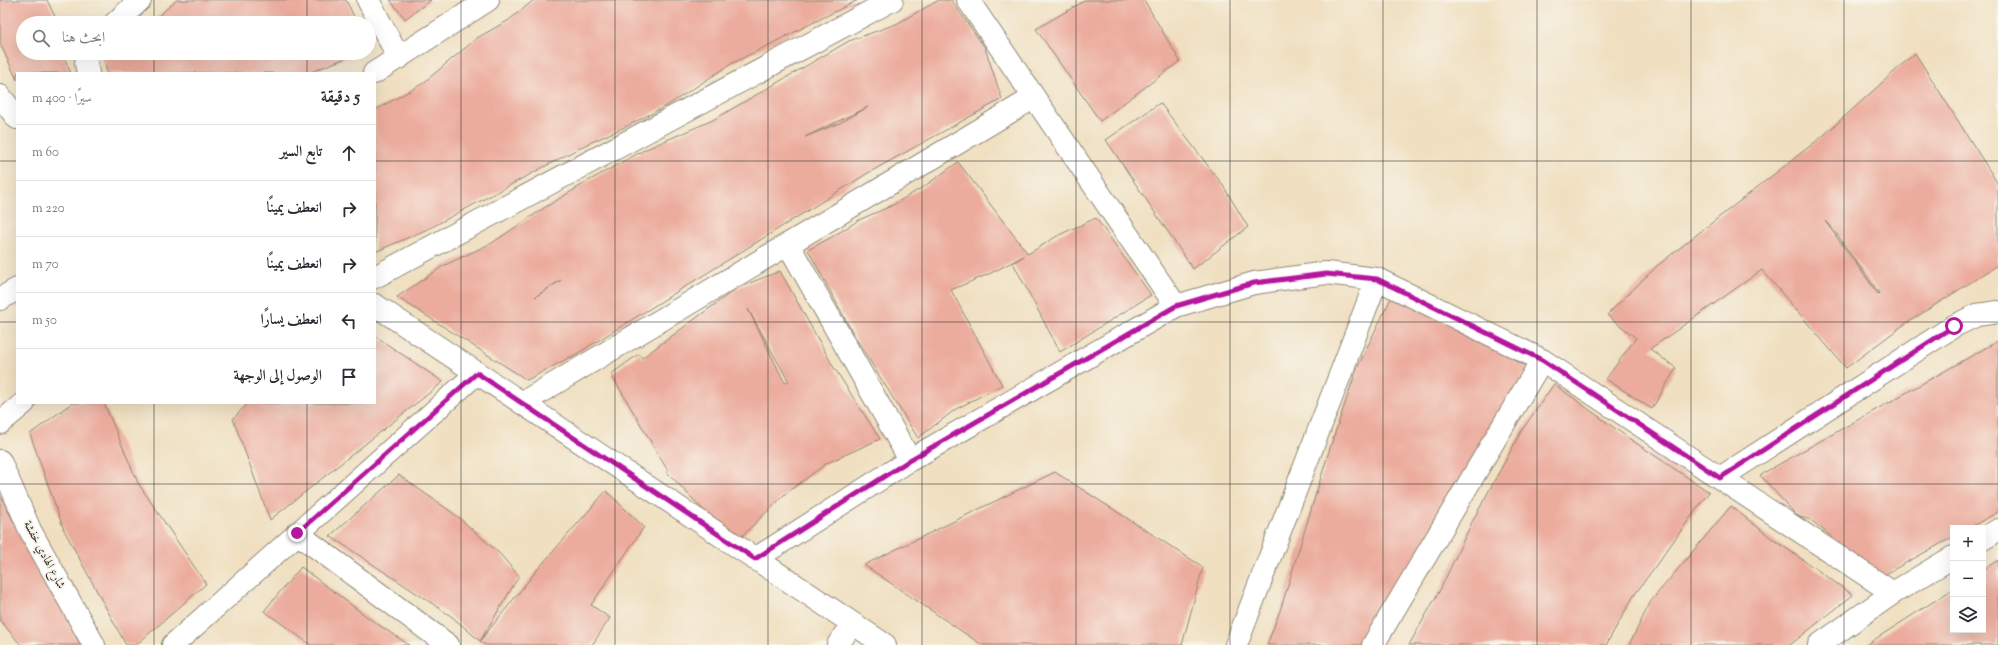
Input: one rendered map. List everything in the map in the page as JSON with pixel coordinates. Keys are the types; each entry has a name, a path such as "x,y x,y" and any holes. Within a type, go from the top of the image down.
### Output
{"street":[{"path":"123,16 140,0"},
{"path":"368,0 399,58"},
{"path":"376,72 488,0"},
{"path":"376,276 892,0"},
{"path":"968,0 1033,98 1176,306"},
{"path":"87,60 88,72"},
{"path":"0,96 16,117"},
{"path":"522,403 1033,98"},
{"path":"788,244 910,460"},
{"path":"755,559 910,460 1176,306 1262,282 1326,274 1377,279 1542,360 1893,593"},
{"path":"1236,645 1377,279"},
{"path":"0,299 16,290"},
{"path":"376,306 885,645"},
{"path":"1720,478 1954,326 1977,315 1998,312"},
{"path":"1373,645 1542,360"},
{"path":"173,645 477,373"},
{"path":"0,423 23,404"},
{"name":"شارع الهادي خفشة","path":"0,461 30,530 94,645"},
{"path":"1986,537 1998,530"},
{"path":"297,533 448,645"},
{"path":"1819,645 1893,593 1950,559"},
{"path":"838,645 852,623"}],"building":[{"path":"0,0 47,0 55,16 16,16 16,60 65,60 71,72 16,72 16,78 0,43"},
{"path":"177,0 346,0 354,16 158,16"},
{"path":"390,0 431,0 405,19"},
{"path":"534,0 858,0 731,64 668,105 583,146 430,228 376,252 376,109 422,84 477,38 509,20"},
{"path":"939,0 951,0 985,48 1002,99 868,173 580,352 527,380 397,297 443,266 492,243 544,208 644,150 713,120 849,41 896,24","holes":["868,107 842,122 805,137"]},
{"path":"1086,0 1144,0 1180,61 1100,121 1036,29"},
{"path":"1915,53 1998,184 1998,265 1902,326 1846,368 1762,270 1650,349 1676,368 1652,409 1606,379 1636,338 1607,315 1658,265 1824,135","holes":["1825,221 1835,232 1879,293 1878,294"]},
{"path":"104,60 341,60 311,72 107,72"},
{"path":"1160,103 1222,184 1248,227 1193,269 1106,140"},
{"path":"958,162 1028,254 1059,235 1096,218 1151,295 1060,352 1013,263 1024,256 991,273 951,290 1002,385 956,409 918,438 855,337 808,250 861,219 891,206 925,186"},
{"path":"780,271 833,366 880,439 827,463 785,494 735,543 667,472 668,471 611,374 639,354 642,358 737,288","holes":["748,309 789,382 785,383"]},
{"path":"1392,296 1491,345 1528,368 1404,583 1361,645 1267,645 1281,608 1329,451 1357,368"},
{"path":"376,337 443,382 270,520 233,419 247,404 376,404"},
{"path":"1998,341 1998,512 1974,525 1950,525 1950,539 1880,577 1811,520 1797,516 1760,475"},
{"path":"1554,384 1627,437 1709,492 1633,597 1606,645 1409,645 1441,588 1472,522 1522,430"},
{"path":"71,404 104,404 138,483 206,584 136,645 126,645 64,530 30,434"},
{"path":"1055,472 1203,567 1182,645 982,645 864,565"},
{"path":"399,475 457,516 500,554 519,576 480,641 451,616 330,536"},
{"path":"606,491 644,527 591,605 610,618 592,645 485,645 480,641 537,570"},
{"path":"0,495 25,544 64,611 80,645 21,645 0,620"},
{"path":"1731,506 1770,537 1853,595 1790,645 1629,645 1651,601"},
{"path":"1998,560 1998,645 1866,645 1950,591 1950,633 1986,633 1986,568"},
{"path":"301,567 370,619 409,645 311,645 264,611"}],"route":[{"path":"297,533 477,373 755,559 910,460 1176,306 1254,283 1326,274 1377,279 1542,360 1720,478 1954,326"}]}
